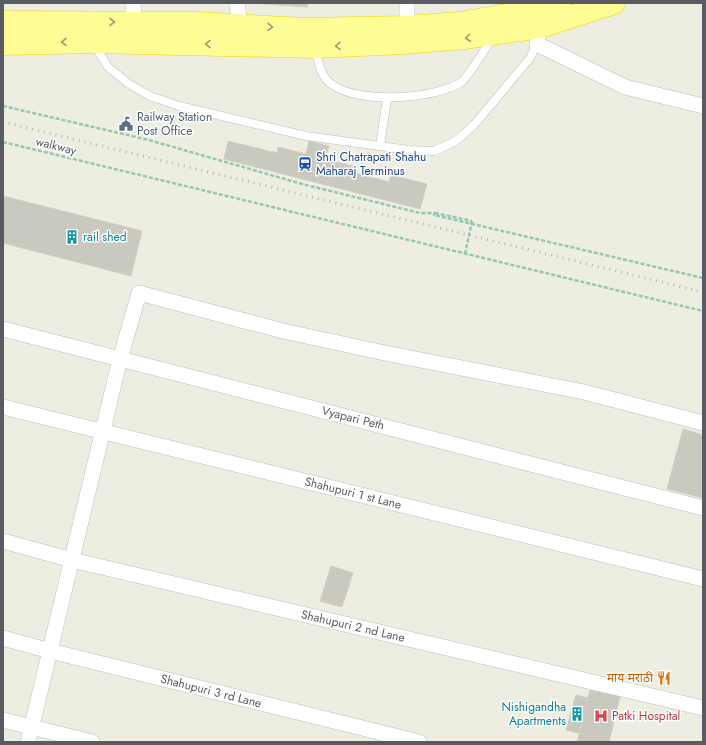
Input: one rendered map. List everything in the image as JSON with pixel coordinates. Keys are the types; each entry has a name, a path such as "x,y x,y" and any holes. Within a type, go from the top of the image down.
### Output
{"highway":[{"path":"538,28 569,3"},
{"path":"3,44 91,32 134,23 240,25 304,29 496,26 538,28 614,3"},
{"path":"3,22 91,32"},
{"path":"134,23 316,47 403,43 496,26"}],"street":[{"path":"237,3 240,25"},
{"path":"407,3 407,28"},
{"path":"538,28 626,86 703,106"},
{"path":"28,742 120,359 139,293 290,332 385,353 584,392 703,423"},
{"name":"Vyapari Peth","path":"3,329 703,508"},
{"name":"Shahupuri 1 st Lane","path":"3,407 703,579"},
{"name":"Shahupuri 2 nd Lane","path":"3,541 72,560 703,708"},
{"name":"Shahupuri 3 rd Lane","path":"3,638 50,651 419,742"},
{"path":"3,720 92,742"}],"lane":[{"path":"316,47 320,69 330,84 355,95 387,99 445,90 462,82 496,26"},
{"path":"91,32 100,56 108,67 128,84 150,96 179,106 306,136 409,150 434,150 456,140 474,125 492,105 530,58 538,28"},
{"path":"380,146 387,99"}],"path":[{"path":"3,106 149,140 302,184 420,213 435,213 472,220 465,254"},
{"name":"walkway","path":"3,142 703,311"},
{"path":"435,213 434,215 703,278"}],"building":[{"path":"251,3 308,3 307,7"},
{"path":"228,141 277,153 278,147 306,154 309,141 329,146 325,159 356,167 354,173 389,182 391,175 427,184 420,209 224,159"},
{"name":"rail shed","path":"3,196 142,231 131,276 3,243"},
{"path":"683,429 703,435 703,498 667,489"},
{"path":"331,566 353,573 342,607 320,601"},
{"path":"590,690 620,697 609,742 577,742"},
{"name":"Nishigandha Apartments","path":"576,695 588,698 579,733 566,730"}],"railway":[{"path":"3,122 703,292"}],"place":[{"name":"Railway Station Post Office","path":"126,124"},
{"name":"Shri Chatrapati Shahu Maharaj Terminus","path":"305,164"},
{"name":"rail shed","path":"72,237"},
{"name":"माय मराठी","path":"664,678"},
{"name":"Nishigandha Apartments","path":"577,714"},
{"name":"Patki Hospital","path":"601,716"}]}
